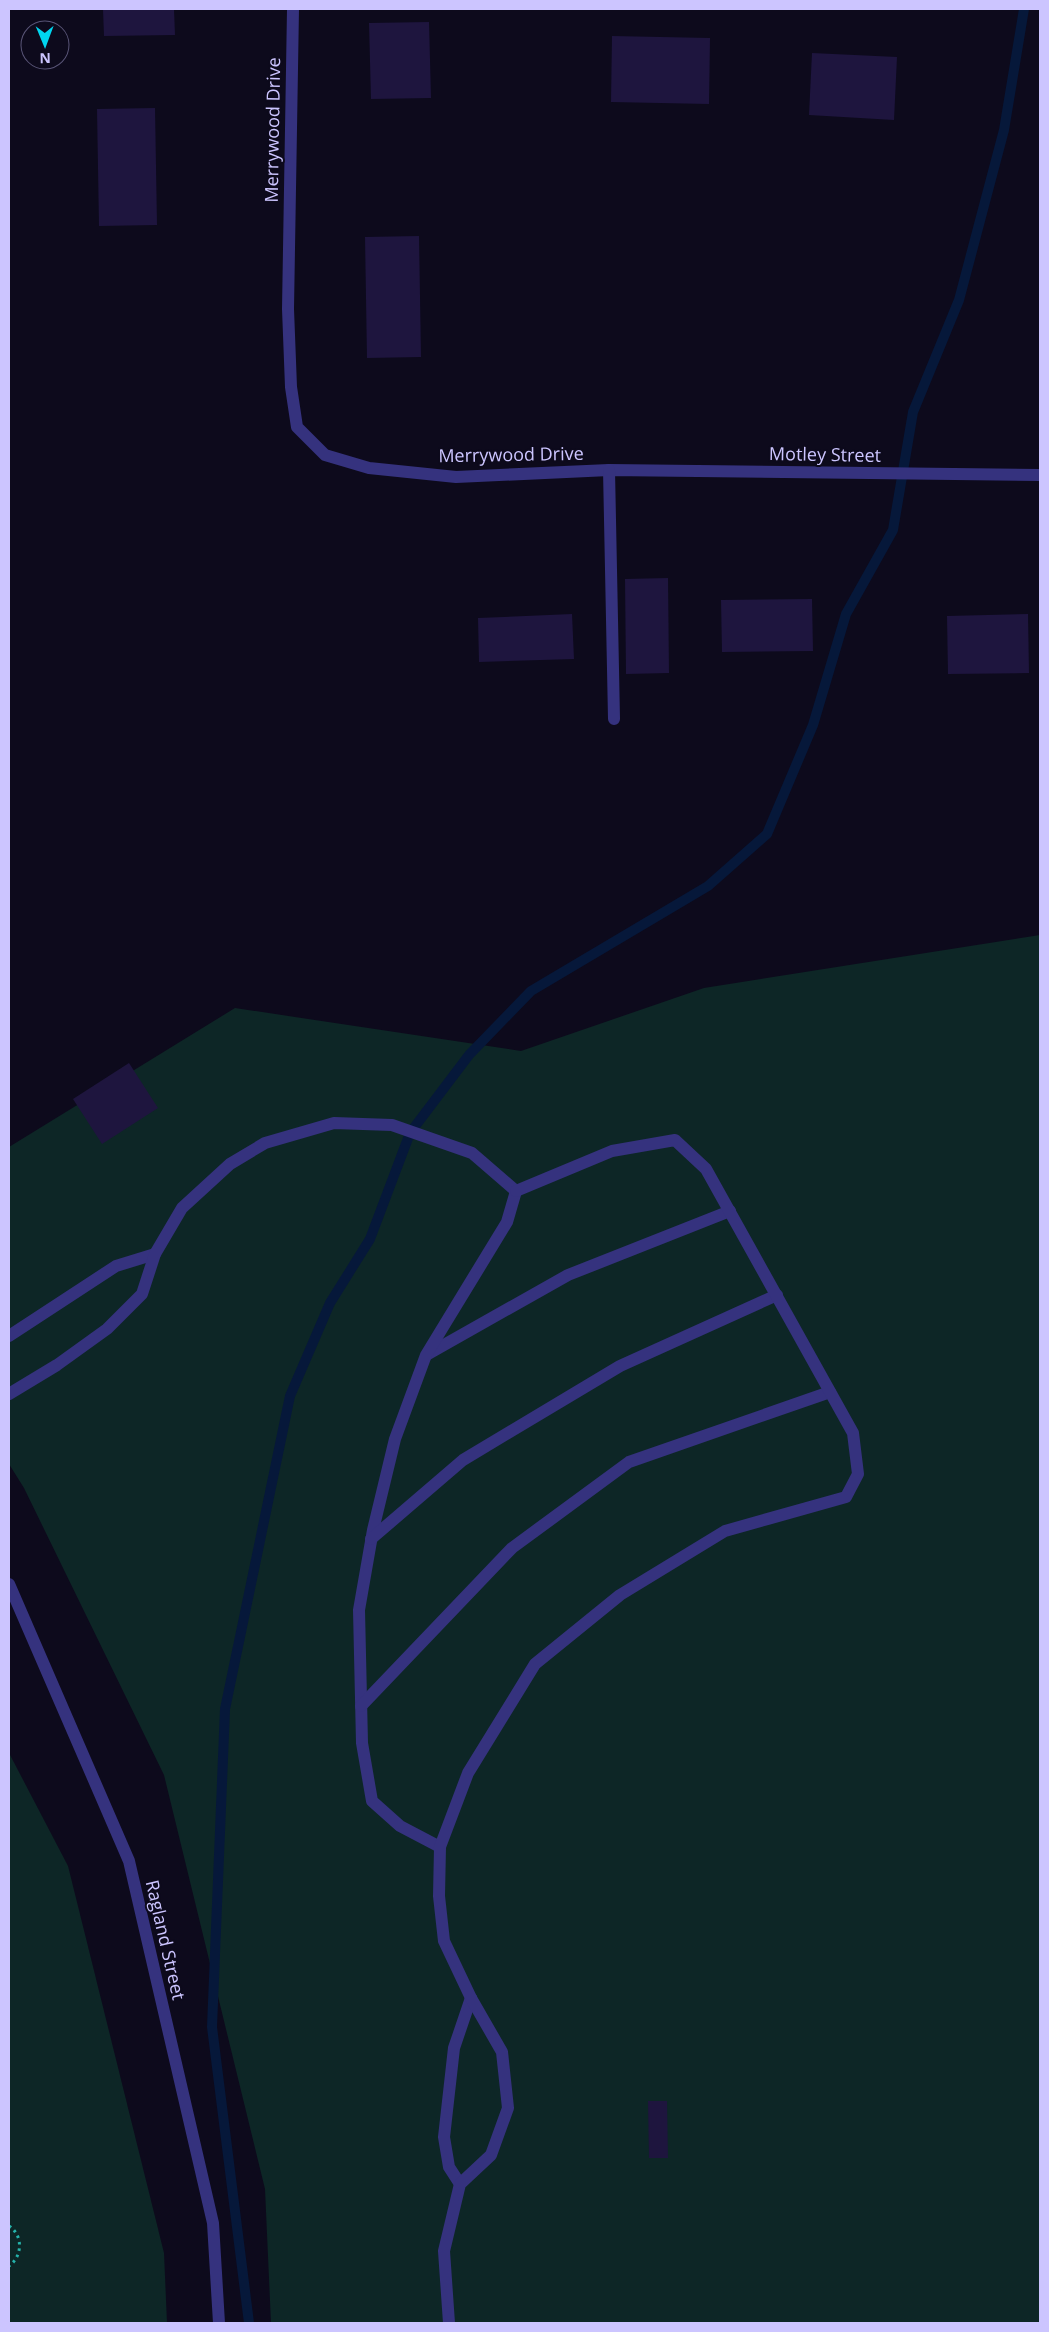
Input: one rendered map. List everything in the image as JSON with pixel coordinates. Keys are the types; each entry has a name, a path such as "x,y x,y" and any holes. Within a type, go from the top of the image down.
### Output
{"street":[{"name":"Merrywood Drive","path":"293,9 288,309 291,387 297,428 325,455 369,468 456,477 609,470 614,719"},
{"name":"Motley Street","path":"609,470 1040,474"},
{"path":"9,1394 57,1365 107,1329 142,1294 155,1254 182,1208 230,1164 265,1143 334,1123 392,1125 472,1153 516,1191"},
{"path":"449,2323 444,2251 460,2184 491,2155 508,2108 502,2052 471,1998 444,1941 439,1896 440,1847 468,1773 536,1664 620,1595 725,1531 846,1498 858,1474 853,1432 706,1169 675,1140 612,1151 516,1191"},
{"path":"440,1847 400,1826 372,1801 362,1743 358,1610 395,1439 426,1356 507,1222 516,1191"},
{"path":"426,1356 568,1275 730,1211"},
{"path":"9,1336 116,1266 155,1254"},
{"path":"372,1539 463,1460 620,1366 777,1296"},
{"path":"361,1706 512,1548 630,1462 830,1392"},
{"name":"Ragland Street","path":"9,1584 129,1861 213,2223 219,2323"},
{"path":"460,2184 449,2167 444,2137 454,2048 471,1998"}],"path":[{"path":"9,2226 17,2234 20,2242 17,2258 9,2266"}],"green space":[{"path":"1040,935 1040,2323 271,2323 265,2189 164,1775 24,1488 9,1464 9,1147 235,1008 521,1051 704,988"},
{"path":"9,1753 68,1866 164,2253 167,2323 9,2323"}],"building":[{"path":"103,9 174,9 175,35 104,36"},
{"path":"429,22 431,98 371,99 369,23"},
{"path":"612,36 710,38 709,104 611,102"},
{"path":"812,53 897,57 894,120 809,115"},
{"path":"155,108 157,225 99,226 97,109"},
{"path":"419,236 421,357 367,358 365,237"},
{"path":"668,578 669,673 626,674 625,579"},
{"path":"812,599 813,651 722,652 721,600"},
{"path":"572,614 574,659 479,662 478,618"},
{"path":"1028,614 1029,673 948,674 947,616"},
{"path":"129,1063 158,1108 102,1144 73,1099"},
{"path":"648,2101 667,2101 668,2158 649,2158"}],"waterway":[{"path":"249,2323 212,2027 225,1709 290,1396 330,1303 370,1239 410,1133 469,1055 531,991 708,886 767,834 813,725 846,614 893,530 913,412 959,300 1004,130 1024,9"}]}
